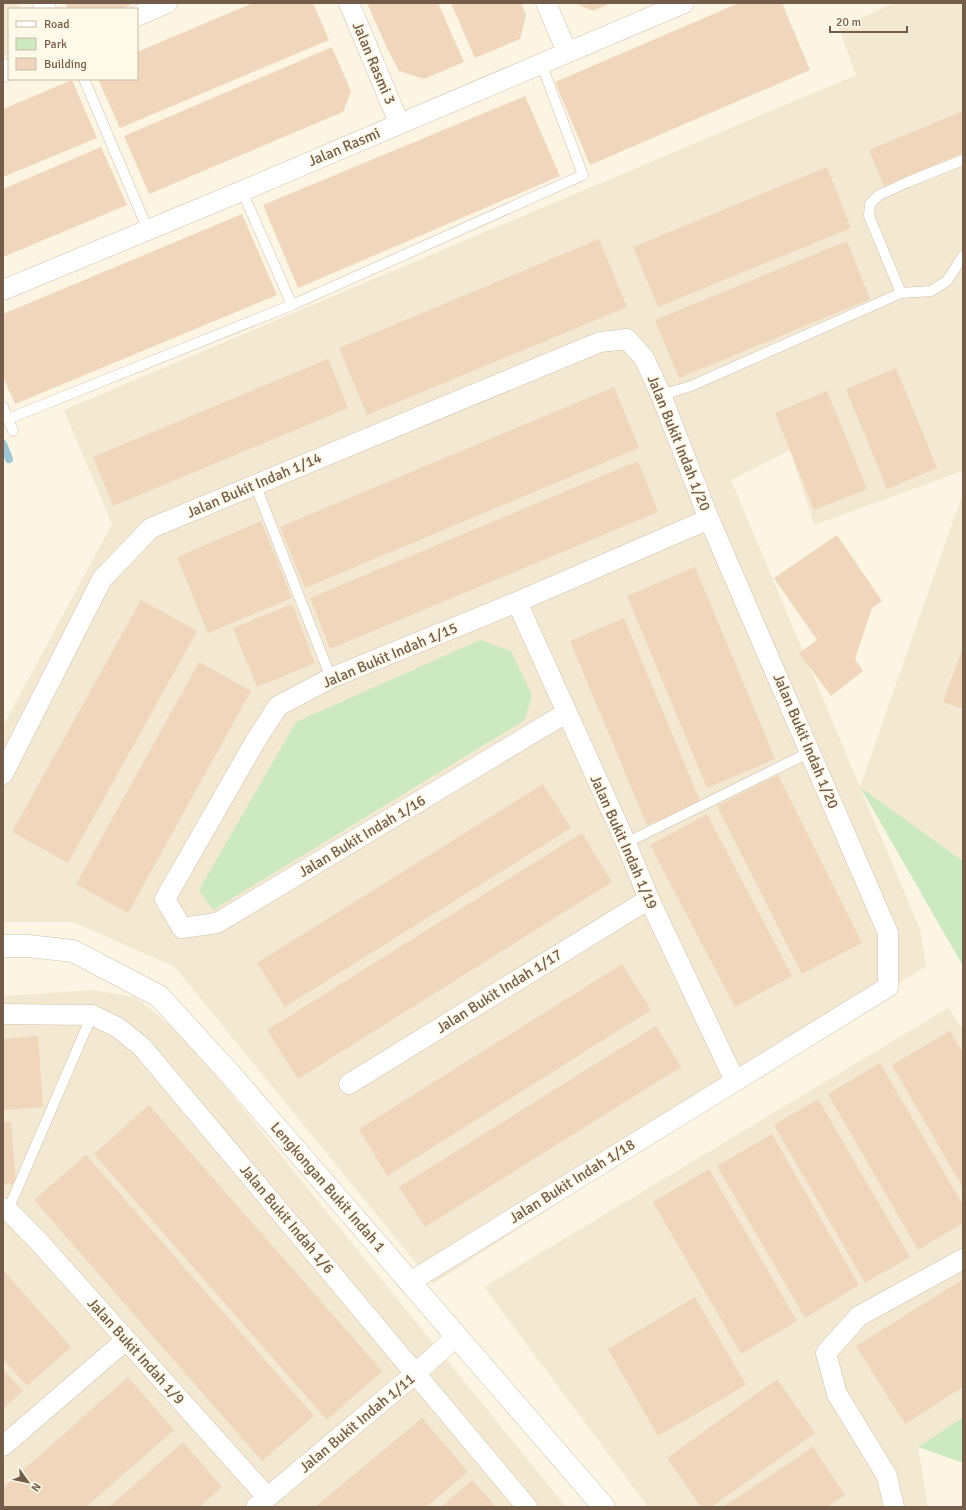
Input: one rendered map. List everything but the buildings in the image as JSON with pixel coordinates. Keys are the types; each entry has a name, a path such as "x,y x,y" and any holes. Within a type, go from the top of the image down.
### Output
{"street":[{"path":"138,16 167,3"},
{"name":"Jalan Rasmi 3","path":"349,3 399,123"},
{"path":"546,3 567,52"},
{"name":"Jalan Rasmi","path":"3,290 242,191 684,3"},
{"name":"Jalan Bukit Indah 1/20","path":"627,339 644,358 661,395 709,519 888,933 888,986 735,1081"},
{"name":"Jalan Bukit Indah 1/14","path":"3,774 102,579 151,528 254,484 600,342 627,339"},
{"name":"Jalan Bukit Indah 1/15","path":"165,899 256,740 278,706 331,678 517,602 709,519"},
{"name":"Jalan Bukit Indah 1/19","path":"517,602 626,843 649,899 735,1081"},
{"name":"Jalan Bukit Indah 1/16","path":"165,899 182,928 217,923 566,713"},
{"name":"Jalan Bukit Indah 1/17","path":"349,1084 649,899"},
{"name":"Lengkongan Bukit Indah 1","path":"3,946 28,946 73,951 159,996 232,1076 604,1507"},
{"name":"Jalan Bukit Indah 1/6","path":"3,1014 92,1015 117,1027 142,1047 527,1507"},
{"name":"Jalan Bukit Indah 1/18","path":"410,1282 735,1081"},
{"name":"Jalan Bukit Indah 1/9","path":"6,1209 40,1243 126,1340 261,1502"},
{"path":"894,1507 887,1476 837,1394 826,1353 859,1316 963,1259"},
{"name":"Jalan Bukit Indah 1/11","path":"261,1502 416,1374 456,1337"},
{"path":"3,1446 126,1340"}],"lane":[{"path":"8,419 292,305 583,175 541,63"},
{"path":"84,80 148,230"},
{"path":"901,293 869,216 870,204 879,195 963,160"},
{"path":"242,191 292,305"},
{"path":"661,395 691,386 901,293 931,291 946,281 963,256"},
{"path":"3,407 13,431"},
{"path":"254,484 331,678"},
{"path":"626,843 810,752"},
{"path":"6,1209 92,1015"}],"shaded area":[{"path":"3,3 18,3 20,8 8,8 8,54 3,57"},
{"path":"894,3 963,3 963,471 814,525 790,450 731,480 860,787 963,493 963,861 860,788 920,929 926,966 433,1284 175,967 73,922 3,922 3,726 112,524 64,410 856,75 839,28"},
{"path":"92,990 135,997 184,1036 566,1507 3,1507 3,996"},
{"path":"948,1008 963,1029 963,1417 918,1447 928,1507 648,1507 484,1287"}],"green space":[{"path":"480,640 511,651 532,695 525,720 213,910 199,890 296,722"},
{"path":"860,787 963,861 963,966"},
{"path":"963,1417 963,1463 918,1447"}],"waterway":[{"path":"3,444 9,459"}]}
